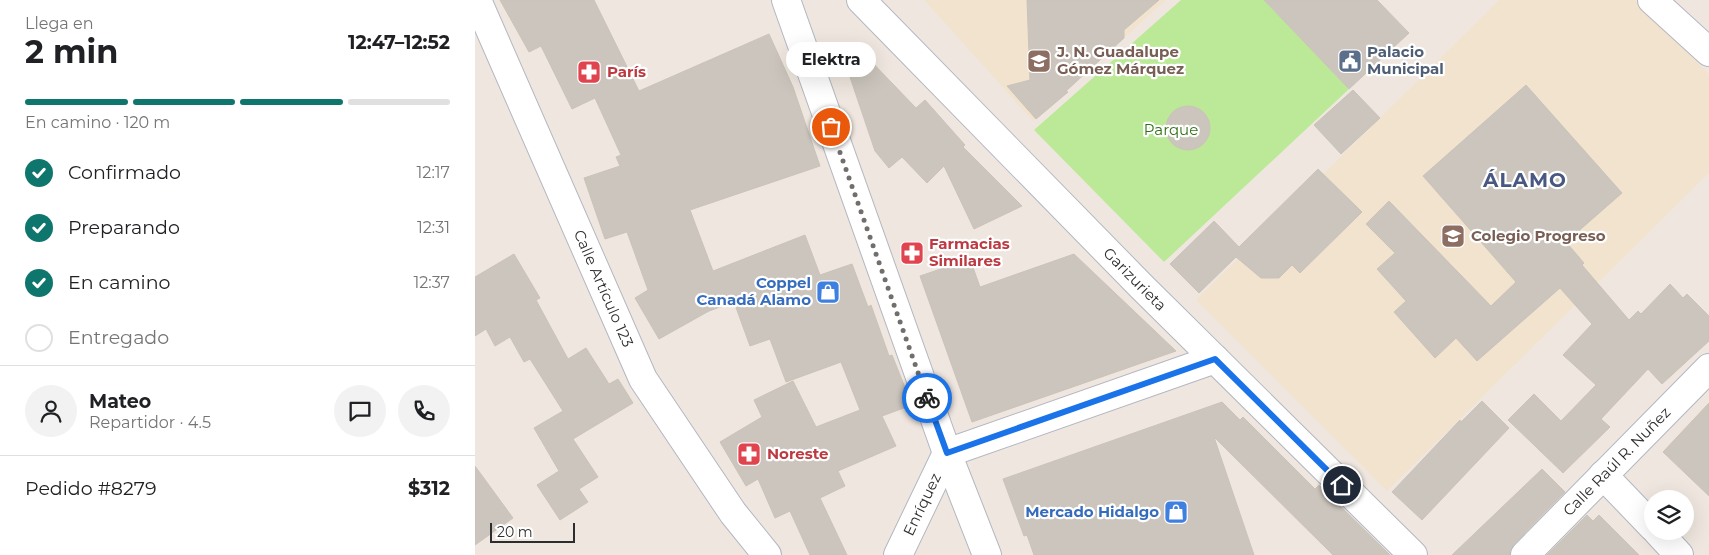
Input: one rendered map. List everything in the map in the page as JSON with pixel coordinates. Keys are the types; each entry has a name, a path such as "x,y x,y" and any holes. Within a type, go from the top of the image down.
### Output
{"street":[{"name":"Calle Artículo 123","path":"477,0 643,379 733,513 767,555"},
{"path":"786,0 947,453 987,555"},
{"name":"Garizurieta","path":"861,0 1215,359 1413,555"},
{"path":"1652,0 1709,52"},
{"path":"947,453 1215,359"},
{"name":"Calle Raúl R. Nuñez","path":"1525,555 1709,368"},
{"name":"Enríquez","path":"899,555 947,453"},
{"path":"1603,474 1644,517"},
{"path":"1665,540 1679,555"}],"shaded area":[{"name":"J. N. Guadalupe Gómez Márquez","path":"924,0 1166,0 1033,121"},
{"name":"Colegio Progreso","path":"1499,0 1635,0 1709,74 1709,173 1387,491 1196,300"}],"green space":[{"name":"Parque","path":"1181,0 1264,0 1349,89 1164,262 1034,130"}],"building":[{"path":"500,0 594,0 639,91 769,34 793,87 820,166 690,210 713,271 805,235 820,275 852,264 868,307 871,305 889,356 892,355 912,405 882,416 896,446 838,471 845,486 820,498 847,555 810,555 790,511 775,518 758,479 746,486 720,442 762,417 754,400 793,381 816,427 860,410 841,362 786,382 770,339 750,346 734,302 709,311 659,339 635,298 648,290 627,232 605,239 584,178 620,166 616,157 621,155 595,98 572,109 541,46 529,52"},
{"path":"1027,0 1159,0 1124,30 1124,38 1066,91 1068,92 1036,119 1007,86 1030,80"},
{"name":"Palacio Municipal","path":"1264,0 1377,0 1409,33 1349,89"},
{"path":"865,55 916,108 925,100 965,145 963,147 1022,206 974,229 944,166 927,183 902,157 889,168 875,151 848,71"},
{"path":"1526,85 1622,193 1566,242 1584,263 1582,265 1629,320 1638,311 1641,314 1670,284 1683,298 1687,294 1709,316 1709,341 1662,384 1648,369 1601,419 1610,427 1563,473 1508,420 1534,394 1561,421 1596,385 1563,355 1592,324 1560,288 1477,361 1456,338 1435,358 1394,312 1406,301 1377,269 1395,253 1366,224 1389,201 1491,306 1516,282 1423,176"},
{"path":"1353,90 1380,118 1341,154 1314,125"},
{"path":"1184,106 1192,106 1204,112 1210,128 1204,144 1192,150 1184,150 1172,144 1166,132 1166,124 1172,112"},
{"path":"1318,169 1362,212 1300,273 1292,265 1279,278 1261,278 1236,257 1199,293 1170,264 1214,221 1239,247"},
{"path":"514,254 540,298 536,300 568,359 586,348 609,384 618,379 633,403 573,439 598,477 579,489 588,502 560,520 537,485 559,471 534,428 563,411 530,359 524,362 510,337 495,346 486,329 475,336 475,277"},
{"path":"1074,254 1176,351 972,422 920,276 970,259 980,287"},
{"path":"1482,401 1509,428 1422,520 1392,492 1460,420 1461,422"},
{"name":"Mercado Hidalgo","path":"1222,402 1240,420 1243,417 1315,489 1319,485 1390,555 1333,555 1214,437 1254,555 1034,555 1027,535 1024,536 1003,479"},
{"path":"1709,403 1709,496 1663,452"},
{"path":"475,466 513,518 475,545"},
{"path":"1542,469 1565,492 1514,544 1510,555 1452,555"},
{"path":"1587,515 1593,521 1599,515 1639,555 1547,555"}],"way so far":[{"path":"831,127 927,398"}],"place":[{"name":"J. N. Guadalupe Gómez Márquez","path":"1039,61"},
{"name":"Palacio Municipal","path":"1350,61"},
{"name":"París","path":"589,72"},
{"name":"Elektra","path":"831,127"},
{"name":"Colegio Progreso","path":"1453,236"},
{"name":"Farmacias Similares","path":"912,253"},
{"name":"Coppel Canadá Alamo","path":"828,292"},
{"name":"Noreste","path":"749,454"},
{"name":"Mercado Hidalgo","path":"1176,512"}],"district":[{"name":"ÁLAMO","path":"1525,180"}],"route":[{"path":"927,398 947,453 1215,359 1342,485"}]}
